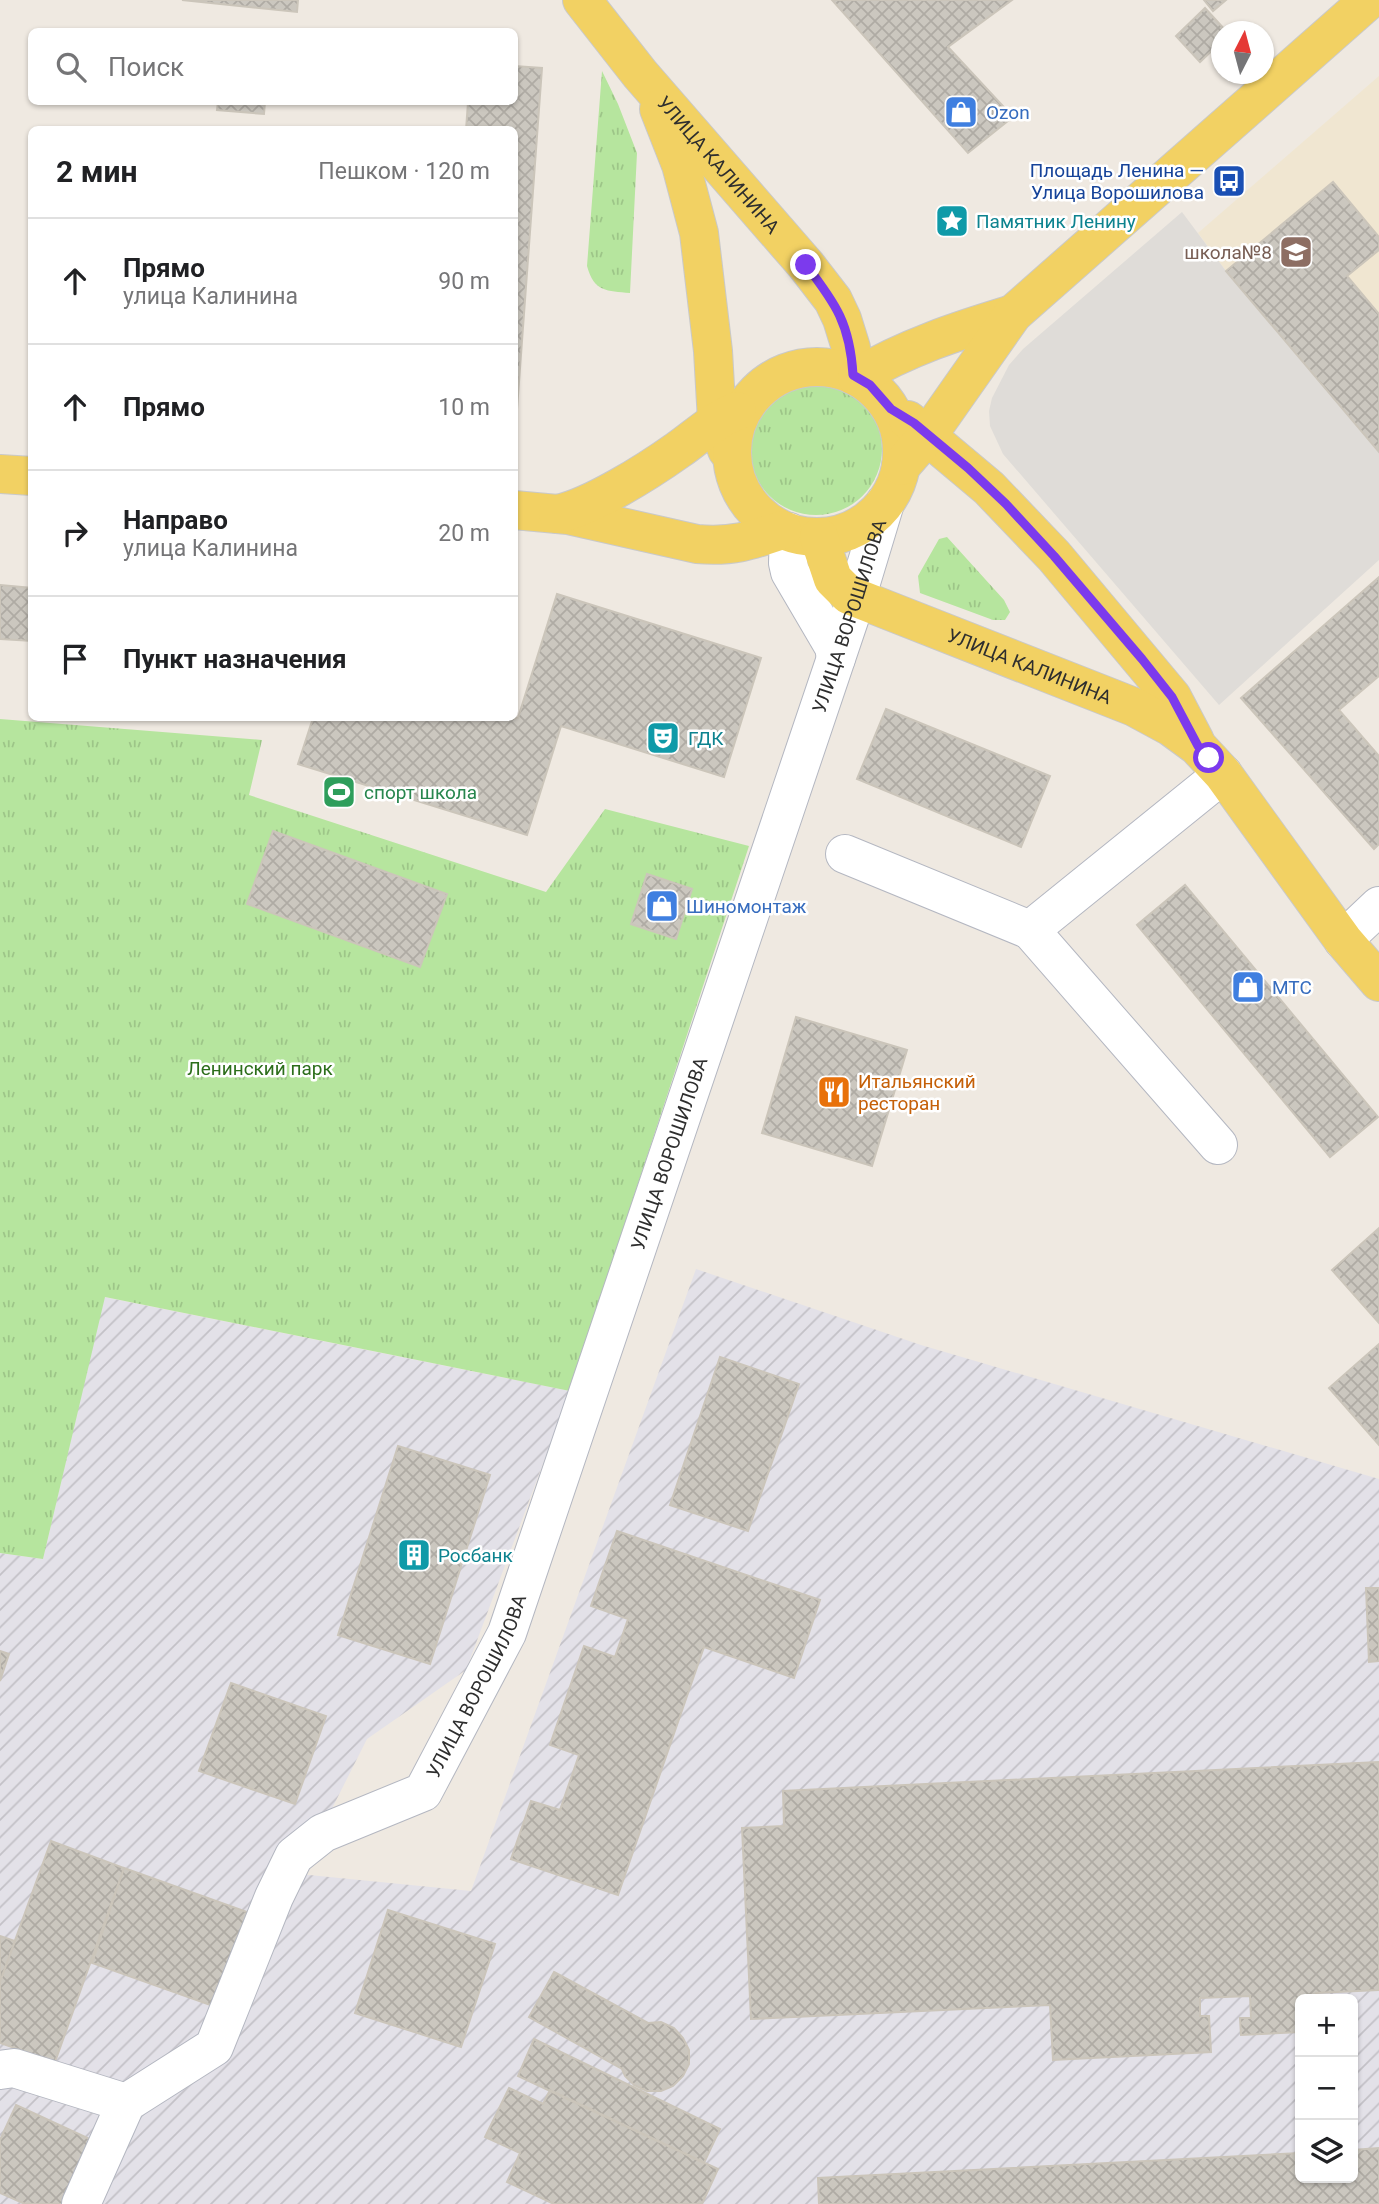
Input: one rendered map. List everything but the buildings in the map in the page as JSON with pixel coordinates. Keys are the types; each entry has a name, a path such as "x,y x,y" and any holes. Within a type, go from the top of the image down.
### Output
{"main road":[{"name":"УЛИЦА КАЛИНИНА","path":"582,0 640,74 806,265 833,300 842,318 851,348 855,376"},
{"path":"901,466 928,435 1013,314 1369,0"},
{"path":"640,74 671,137 699,233 713,351 730,415 723,440 732,459 739,486 753,509 766,521 797,533 833,579 856,599"},
{"path":"855,376 885,360 973,326 1013,314"},
{"path":"518,510 558,514 706,545 742,544 797,533 848,532 873,516 895,486 901,466 901,437 891,409 870,385 855,376 822,367 806,367 790,371 762,386 730,415 649,469 574,510 558,514"},
{"name":"УЛИЦА КАЛИНИНА","path":"891,409 914,423 989,488 1054,556 1172,697 1198,746 1223,775 1343,940 1379,982"},
{"path":"0,474 28,476"},
{"name":"УЛИЦА КАЛИНИНА","path":"856,599 1041,669 1134,708 1171,727 1198,746"}],"street":[{"name":"УЛИЦА ВОРОШИЛОВА","path":"126,2103 214,2047 274,1897 294,1856 323,1833 423,1792 507,1633 856,599 885,503"},
{"path":"797,533 788,563 790,572 834,647 836,658"},
{"path":"1030,930 1223,775"},
{"path":"845,854 1030,930 1218,1144"},
{"path":"1343,940 1379,906"},
{"path":"0,2070 14,2068 126,2103 81,2204"}],"shaded area":[{"name":"школа№8","path":"1379,76 1379,452 1226,271 1198,233"},
{"path":"1182,212 1226,271 1379,452 1379,560 1219,705 1003,454 990,426 992,398 1009,365 1023,349"},
{"path":"696,1269 921,1345 1379,1479 1379,2204 0,2204 0,1553 43,1559 104,1297 570,1391 466,1670 367,1739 299,1874 471,1891"}],"green space":[{"path":"602,71 637,153 630,293 602,288 593,281 587,266"},
{"path":"816,383 841,388 863,402 877,424 882,449 877,474 863,496 841,510 816,515 791,510 769,496 755,474 750,449 755,424 769,402 791,388"},
{"path":"947,537 1004,600 1010,612 1005,620 993,620 920,593 918,576 939,539"},
{"name":"Ленинский парк","path":"0,719 262,740 249,795 546,892 605,809 749,846 570,1391 105,1297 43,1559 0,1553"}],"place":[{"name":"Ozon","path":"961,112"},
{"name":"Площадь Ленина — Улица Ворошилова","path":"1229,181"},
{"name":"Памятник Ленину","path":"952,221"},
{"name":"школа№8","path":"1296,252"},
{"name":"ГДК","path":"663,738"},
{"name":"спорт школа","path":"339,792"},
{"name":"Шиномонтаж","path":"662,906"},
{"name":"МТС","path":"1248,987"},
{"name":"Итальянский ресторан","path":"834,1092"},
{"name":"Росбанк","path":"414,1555"}],"route":[{"path":"806,265 833,300 842,318 851,348 853,375 870,385 891,409 914,423 1006,504 1142,659 1172,697 1198,746 1209,758"}]}
